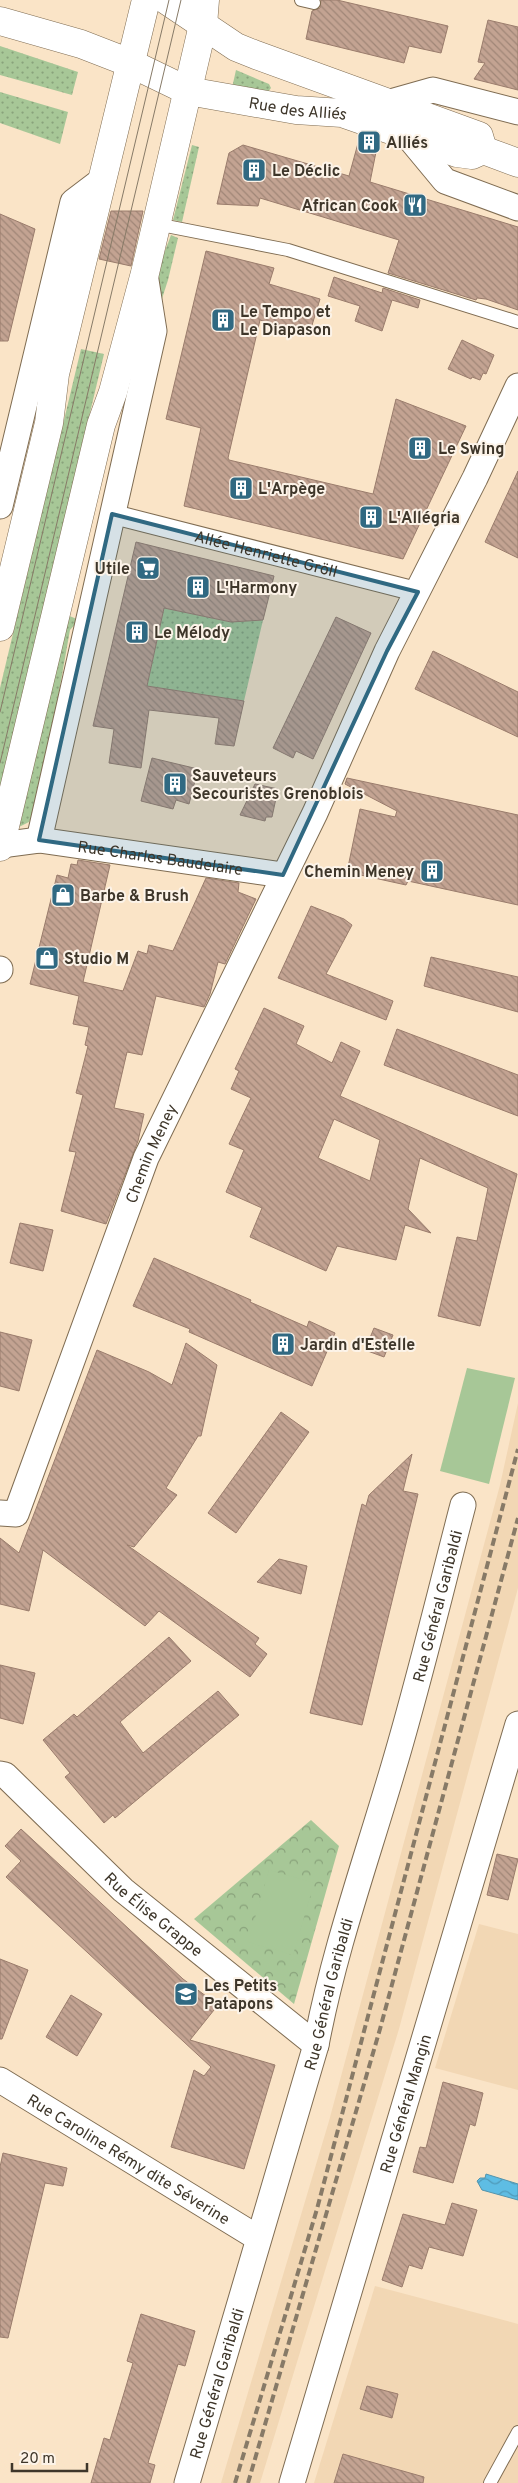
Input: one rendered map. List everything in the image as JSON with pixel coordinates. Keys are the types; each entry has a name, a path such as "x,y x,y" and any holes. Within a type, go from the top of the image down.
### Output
{"main road":[{"path":"0,627 49,423 55,374 146,0"},
{"name":"Rue des Alliés","path":"166,0 204,12 236,47 256,56 479,136 483,150"},
{"path":"0,846 101,425 113,392 145,273 188,91 204,12"},
{"name":"Rue des Alliés","path":"0,21 81,44 130,63 188,91 296,110 342,113 457,153 472,155 483,150 518,163"}],"street":[{"path":"387,103 433,90 518,112"},
{"path":"406,134 445,181 518,208"},
{"path":"2,491 73,202 102,180"},
{"path":"39,840 154,331 145,273"},
{"name":"Chemin Meney","path":"0,1513 16,1514 146,1158 315,813 387,651 418,592 518,386"},
{"name":"Allée Henriette Gröll","path":"112,514 418,592"},
{"name":"Rue Charles Baudelaire","path":"0,846 39,840 283,875"},
{"name":"Rue Général Garibaldi","path":"187,2483 316,2045 327,1989 357,1881 394,1768 463,1505"},
{"name":"Rue Général Mangin","path":"292,2483 514,1759 518,1724"},
{"name":"Rue Élise Grappe","path":"0,1774 5,1775 122,1890 316,2045"},
{"name":"Rue Caroline Rémy dite Séverine","path":"0,2080 258,2238"}],"lane":[{"path":"301,0 314,3"},
{"path":"156,224 288,250 518,322"},
{"path":"490,2483 518,2432"}],"highlighted area":[{"path":"112,514 418,592 387,651 283,875 39,840"}],"shaded area":[{"path":"518,1403 518,1588 399,2029 260,2483 221,2483 329,2121 500,1485"},
{"path":"479,1924 518,1934 518,2090 435,2068"},
{"path":"375,2286 518,2324 518,2483 314,2483"}],"green space":[{"path":"0,46 78,72 72,95 0,75"},
{"path":"236,70 269,84 271,88 267,93 232,88"},
{"path":"0,92 68,112 60,144 0,123"},
{"path":"192,145 199,147 182,222 173,220"},
{"path":"171,235 178,238 158,311 157,272"},
{"path":"81,349 104,354 0,789 0,688"},
{"path":"164,608 231,622 263,620 244,701 147,686"},
{"path":"65,614 79,620 70,630 40,799 29,822 13,830"},
{"path":"467,1368 515,1378 489,1484 440,1471"},
{"path":"311,1820 339,1846 294,2004 194,1919"},
{"path":"269,1870 314,1883 293,1955 248,1942"}],"water":[{"path":"486,2174 518,2184 518,2200 482,2190 477,2181 480,2178 485,2178"}],"building":[{"path":"321,0 337,0 448,26 441,53 409,46 404,63 306,39 312,11 320,8"},
{"path":"488,20 518,27 518,90 474,79 485,63 478,62"},
{"path":"360,136 378,142 370,182 518,227 518,310 486,299 477,298 476,300 388,273 399,240 260,198 258,206 217,204 229,153 243,145 349,176"},
{"path":"111,211 143,211 131,266 99,259"},
{"path":"0,214 35,229 8,341 0,341"},
{"path":"206,251 274,268 269,284 320,299 309,335 260,320 229,460 373,494 396,399 466,426 403,559 184,506 201,428 166,419"},
{"path":"334,277 382,293 383,288 420,300 418,308 392,300 382,331 355,321 360,306 328,296"},
{"path":"462,340 494,355 486,374 483,373 480,380 472,377 471,379 448,369"},
{"path":"518,471 518,558 485,542"},
{"path":"136,542 274,576 263,620 231,622 164,608 147,686 244,701 234,746 215,744 219,718 149,710 141,768 109,763 114,729 93,726"},
{"path":"336,617 371,633 313,759 296,751 293,758 273,748"},
{"path":"433,651 518,692 518,737 415,689"},
{"name":"Sauveteurs Secouristes Grenoblois","path":"152,758 198,769 189,804 176,800 173,809 141,801"},
{"path":"347,778 518,815 518,905 408,881 406,885 347,872 360,809 395,817 397,811 345,784"},
{"path":"255,784 278,789 272,817 266,817 265,821 240,815"},
{"path":"78,860 110,865 83,982 123,991 138,951 147,954 149,945 173,951 206,878 239,883 238,892 256,899 225,964 218,962 210,994 204,1007 156,996 142,1055 127,1052 114,1108 144,1114 138,1141 106,1224 61,1211 76,1152 69,1151 83,1095 76,1093 88,1046 85,1045 89,1027 73,1024 79,996 30,984 57,875 68,878 71,864 77,865"},
{"path":"311,906 344,919 352,925 326,974 393,1001 386,1020 278,978"},
{"path":"431,957 518,977 518,1012 424,986"},
{"path":"264,1008 304,1026 296,1044 332,1063 341,1042 360,1051 340,1096 517,1174 480,1326 438,1316 457,1237 477,1241 488,1188 420,1158 408,1209 431,1233 405,1225 396,1260 337,1246 326,1271 250,1237 262,1208 226,1192 244,1150 229,1144 251,1098 231,1089 239,1071 235,1069","holes":["334,1119 380,1140 370,1181 318,1158"]},
{"path":"397,1029 518,1075 518,1116 384,1065"},
{"path":"20,1223 53,1230 43,1271 10,1263"},
{"path":"154,1258 251,1300 250,1302 307,1327 309,1321 335,1333 312,1386 189,1332 190,1329 133,1306"},
{"path":"374,1328 393,1335 384,1357 365,1350"},
{"path":"0,1332 32,1340 19,1391 0,1386"},
{"path":"186,1343 217,1365 201,1436 198,1436 166,1488 177,1495 134,1547 127,1545 259,1638 255,1644 267,1654 250,1677 159,1611 145,1626 43,1550 29,1611 0,1604 0,1538 19,1553 97,1350 149,1372 172,1385"},
{"path":"281,1412 309,1432 236,1533 208,1513"},
{"path":"412,1454 403,1491 418,1494 362,1725 310,1713 362,1504 366,1506 369,1495"},
{"path":"279,1559 307,1566 301,1594 257,1582"},
{"path":"169,1637 191,1661 120,1722 143,1753 218,1691 239,1715 115,1818 113,1815 104,1823 65,1777 70,1773 43,1740 74,1714 77,1717"},
{"path":"0,1665 35,1673 23,1724 0,1718"},
{"path":"21,1829 183,1979 218,2005 190,2040 275,2065 244,2169 171,2147 194,2070 204,2076 211,2067 6,1877 21,1861 5,1846"},
{"path":"497,1854 518,1859 508,1900 487,1895"},
{"path":"0,1959 28,1970 2,2039 0,2039"},
{"path":"71,1995 102,2014 77,2056 46,2037"},
{"path":"443,2082 483,2093 475,2126 470,2124 453,2183 413,2172 420,2147 426,2148"},
{"path":"3,2153 67,2168 63,2186 45,2183 8,2338 0,2337 0,2167"},
{"path":"452,2203 477,2210 463,2256 429,2247 422,2269 409,2265 402,2287 382,2280 403,2214 445,2225"},
{"path":"141,2314 195,2331 185,2366 178,2364 148,2463 155,2465 150,2483 91,2483 104,2438 110,2440 133,2363 127,2361"},
{"path":"367,2386 398,2394 392,2418 360,2409"},
{"path":"343,2454 424,2477 423,2483 334,2483"}],"tram line":[{"path":"0,712 169,0"},
{"path":"0,763 181,0"}],"railway":[{"path":"235,2483 317,2209 518,1449"},
{"path":"248,2483 380,2029 518,1518"}],"place":[{"name":"Alliés","path":"369,142"},
{"name":"Le Déclic","path":"254,170"},
{"name":"African Cook","path":"415,205"},
{"name":"Le Tempo et Le Diapason","path":"223,320"},
{"name":"Le Swing","path":"420,448"},
{"name":"L'Arpège","path":"241,488"},
{"name":"L'Allégria","path":"371,517"},
{"name":"Utile","path":"148,568"},
{"name":"L'Harmony","path":"198,587"},
{"name":"Le Mélody","path":"137,632"},
{"name":"Sauveteurs Secouristes Grenoblois","path":"175,784"},
{"name":"Chemin Meney","path":"432,871"},
{"name":"Barbe & Brush","path":"63,895"},
{"name":"Studio M","path":"47,958"},
{"name":"Jardin d'Estelle","path":"283,1344"},
{"name":"Les Petits Patapons","path":"186,1994"}]}
